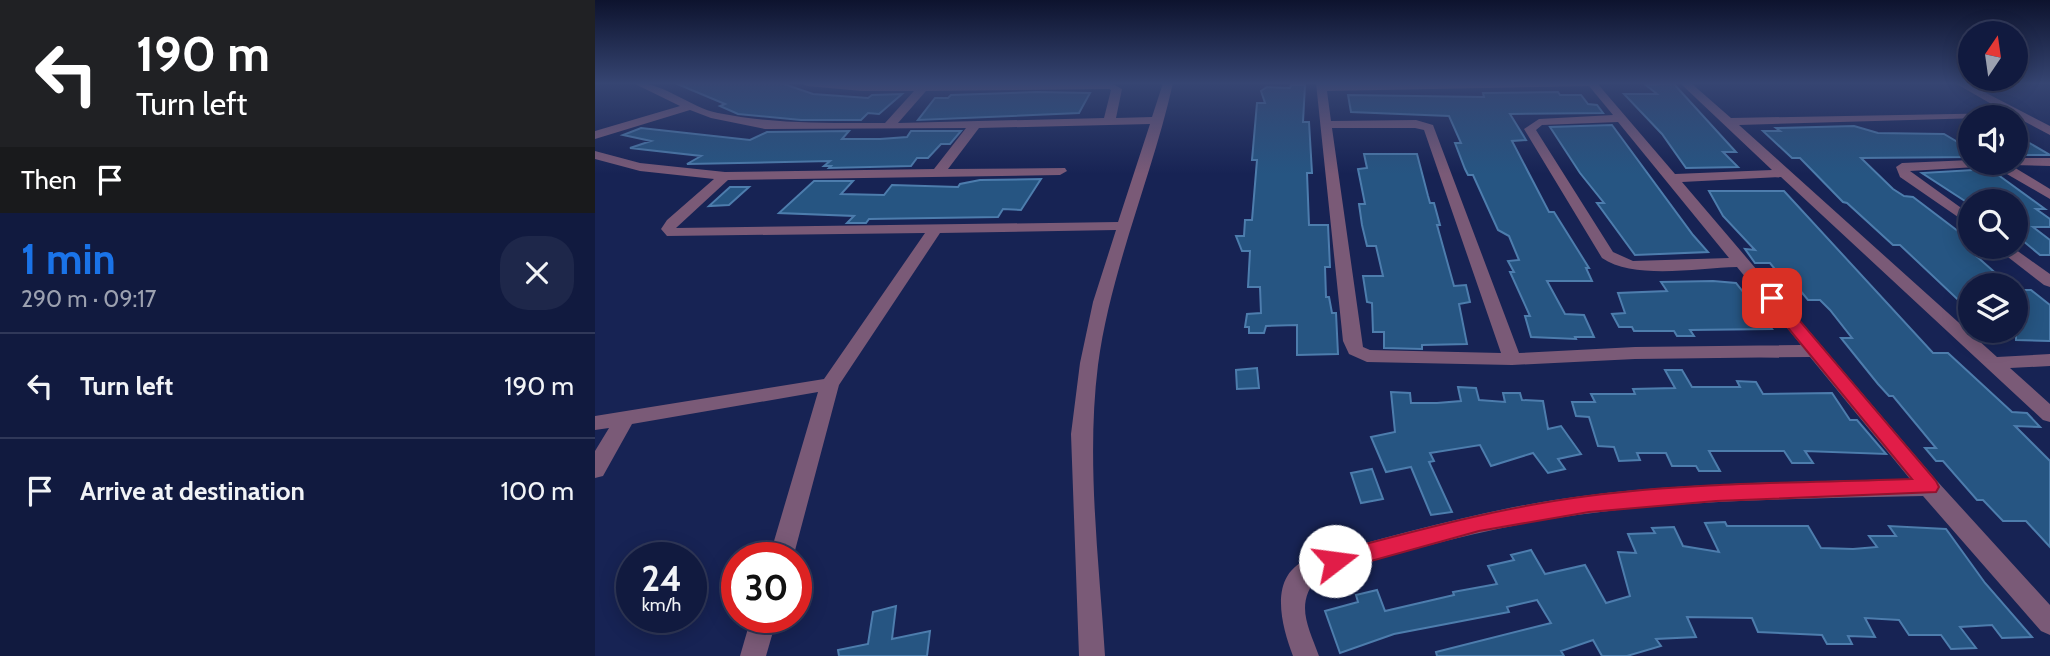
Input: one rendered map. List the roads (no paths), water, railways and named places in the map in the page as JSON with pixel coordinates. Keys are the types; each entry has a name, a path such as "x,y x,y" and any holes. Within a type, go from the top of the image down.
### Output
{"street":[{"path":"595,135 666,114"},
{"path":"712,114 730,120 765,125 888,127 1157,120"},
{"path":"888,127 900,114"},
{"path":"1109,121 1111,114"},
{"path":"1092,656 1081,434 1089,363 1101,302 1159,114"},
{"path":"1325,114 1355,350 1367,356 1383,359 1512,359 1635,353 1817,351"},
{"path":"1619,114 1929,487 2050,623"},
{"path":"1720,114 2050,415"},
{"path":"1730,122 1958,117"},
{"path":"1623,118 1539,122 1530,128 1607,255 1619,263 1633,266 1741,262"},
{"path":"2028,120 2050,131"},
{"path":"1326,125 1416,124 1429,128 1512,359"},
{"path":"937,174 975,125"},
{"path":"595,155 640,167 725,176 1060,171"},
{"path":"2028,162 2050,162"},
{"path":"1958,164 1902,167 1905,174 1958,213"},
{"path":"1672,178 1785,173"},
{"path":"2018,175 2050,195"},
{"path":"725,176 672,223 668,229 672,233 1123,226"},
{"path":"786,542 830,384 934,231"},
{"path":"2019,259 2050,282"},
{"path":"1992,363 2050,360"},
{"path":"595,423 830,384"},
{"path":"595,470 625,418"},
{"path":"1305,656 1291,611 1293,591 1299,578 1311,568 1479,523 1589,504 1716,493 1929,487"},
{"path":"753,656 760,633"}]}
